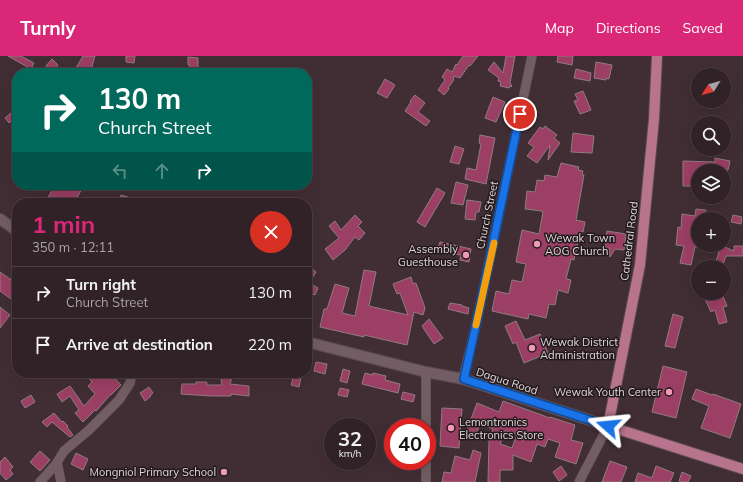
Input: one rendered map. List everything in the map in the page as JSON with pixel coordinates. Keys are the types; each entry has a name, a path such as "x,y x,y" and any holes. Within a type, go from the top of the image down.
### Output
{"main road":[{"name":"Cathedral Road","path":"608,426 640,265 654,119 657,56"},
{"name":"Dagua Road","path":"608,426 743,469"}],"street":[{"name":"Church Street","path":"464,379 532,56"},
{"path":"0,219 12,227"},
{"name":"Dagua Road","path":"312,343 426,372 464,379 608,426"},
{"path":"426,372 426,418"},
{"path":"40,482 64,451 89,430 119,400 130,383 131,378"},
{"path":"579,482 608,426"},
{"path":"57,462 61,482"},
{"path":"426,470 426,482"}],"building":[{"path":"8,56 21,56 34,63 32,68"},
{"path":"83,56 95,56 92,66 94,68 76,68"},
{"path":"126,56 135,56 134,63 126,62"},
{"path":"463,56 478,56 470,66 469,65 460,78 454,76 453,81 448,88 449,89 444,95 438,90 445,80 442,77 447,69 452,72 456,64 457,65"},
{"path":"506,56 515,56 510,83 512,86 509,88 500,86 501,82 498,81 499,78 488,70 494,62 503,73"},
{"path":"558,56 573,56 572,65 557,62"},
{"path":"188,57 198,58 198,68 190,68 190,65 188,65"},
{"path":"52,59 58,65 56,68 48,68 46,66"},
{"path":"596,62 612,65 609,79 594,78"},
{"path":"576,69 591,73 590,81 574,78"},
{"path":"385,79 395,85 387,98 377,93"},
{"path":"583,91 591,110 580,114 574,101 578,100 575,94"},
{"path":"415,95 425,103 418,112 430,121 426,126 405,111"},
{"path":"493,97 505,102 496,122 485,118"},
{"path":"12,112 12,122 9,123 5,118"},
{"path":"545,126 557,135 554,138 560,143 548,160 550,145 537,163 527,156 534,147 528,143 540,127 543,129"},
{"path":"573,133 594,136 592,153 571,152"},
{"path":"480,135 495,138 486,184 465,179 467,168 476,170 481,144 479,143"},
{"path":"455,146 464,149 459,164 450,162"},
{"path":"715,158 730,161 729,164 691,164 691,186 683,186 683,161 715,162"},
{"path":"561,163 579,167 578,170 583,171 582,175 584,175 576,220 585,222 583,232 580,231 574,260 571,259 566,279 571,280 568,293 558,290 555,305 549,304 546,318 529,314 528,319 492,311 496,291 509,294 512,280 522,282 526,264 516,262 522,230 539,234 543,212 525,209 527,191 535,192 537,180 544,181 545,175 557,177"},
{"path":"456,182 468,185 463,205 451,203"},
{"path":"437,188 445,193 425,227 417,222"},
{"path":"52,190 81,190 77,198 48,198"},
{"path":"121,195 131,198 120,198"},
{"path":"467,200 481,202 479,212 476,212 475,220 465,219"},
{"path":"696,209 706,210 706,212 696,212"},
{"path":"682,214 691,215 691,252 694,252 691,265 680,263 684,246 676,245 678,227 681,228"},
{"path":"355,215 362,222 358,226 365,233 359,240 355,237 345,250 333,260 325,249 339,238 329,226 335,221 341,230"},
{"path":"733,215 742,217 741,224 731,222"},
{"path":"607,231 626,234 624,250 615,249 610,257 609,248 605,248"},
{"path":"440,242 471,249 469,262 460,260 461,255 437,252"},
{"path":"734,246 743,246 743,256 726,256 725,260 716,260 719,252 731,252 731,250 734,251"},
{"path":"312,269 316,272 312,278"},
{"path":"364,270 376,272 369,306 408,315 400,293 397,294 393,284 411,277 413,284 416,283 425,308 423,315 414,312 407,345 320,327 324,309 327,309 335,284 349,288 342,313 355,316"},
{"path":"0,272 12,280 12,298 11,299 0,291"},
{"path":"312,285 318,288 315,295 313,295"},
{"path":"705,300 724,300 727,306 723,307 727,322 719,324 715,310 711,312"},
{"path":"450,303 469,308 468,314 448,309"},
{"path":"0,307 10,315 0,328"},
{"path":"673,314 683,317 675,348 665,346"},
{"path":"429,319 443,338 434,344 422,326"},
{"name":"Wewak District Administration","path":"516,321 525,340 540,334 548,353 524,363 516,342 513,344 505,326"},
{"path":"316,362 327,364 325,374 314,371"},
{"name":"Wewak Youth Center","path":"663,366 687,372 676,418 652,412"},
{"path":"343,369 350,371 347,383 340,381"},
{"path":"365,373 386,376 385,380 400,384 398,393 362,384"},
{"path":"88,378 115,378 121,385 83,422 75,413 79,410 70,396 62,402 57,394 70,386 84,406 95,394 88,386 92,382"},
{"path":"222,378 232,378 230,384 249,386 249,396 231,394 231,396 211,396 181,394 182,384 207,382 207,385 222,385"},
{"path":"293,378 301,378 299,387 291,385"},
{"path":"149,387 153,393 145,401 140,393"},
{"path":"340,388 349,390 347,397 338,395"},
{"path":"696,389 741,404 730,438 701,428 709,406 692,399"},
{"path":"403,392 415,395 413,402 401,399"},
{"path":"31,395 35,402 25,408 21,401"},
{"path":"503,401 550,418 575,425 571,440 583,443 576,464 555,457 560,443 548,439 545,447 537,444 531,462 513,455 513,470 500,470 500,482 488,482 489,441 493,429 480,424 476,434 467,430 477,403 499,412","holes":["505,431 517,434 512,448 500,444"]},
{"name":"Lemontronics Electronics Store","path":"442,408 462,409 459,448 440,446"},
{"path":"54,413 68,426 67,427 73,435 70,437 52,422 47,427 42,422"},
{"path":"473,450 481,453 475,482 442,482 444,472 451,473 455,456 470,460"},
{"path":"40,451 50,460 40,471 30,462"},
{"path":"76,453 88,459 83,470 71,464"},
{"path":"5,457 13,467 10,470 13,474 6,480 0,473 0,462"},
{"path":"610,461 627,467 621,482 602,482"},
{"path":"561,466 567,475 559,481 553,472"},
{"path":"656,466 674,473 670,482 635,482 638,473 652,478"},
{"path":"682,472 691,476 688,482 679,481"}],"slow traffic":[{"path":"476,325 494,243"}],"place":[{"name":"Wewak Town AOG Church","path":"537,244"},
{"name":"Assembly Guesthouse","path":"466,255"},
{"name":"Wewak District Administration","path":"532,348"},
{"name":"Wewak Youth Center","path":"669,392"},
{"name":"Lemontronics Electronics Store","path":"451,428"},
{"name":"Mongniol Primary School","path":"224,472"}],"route":[{"path":"520,114 464,379 608,426"}]}
